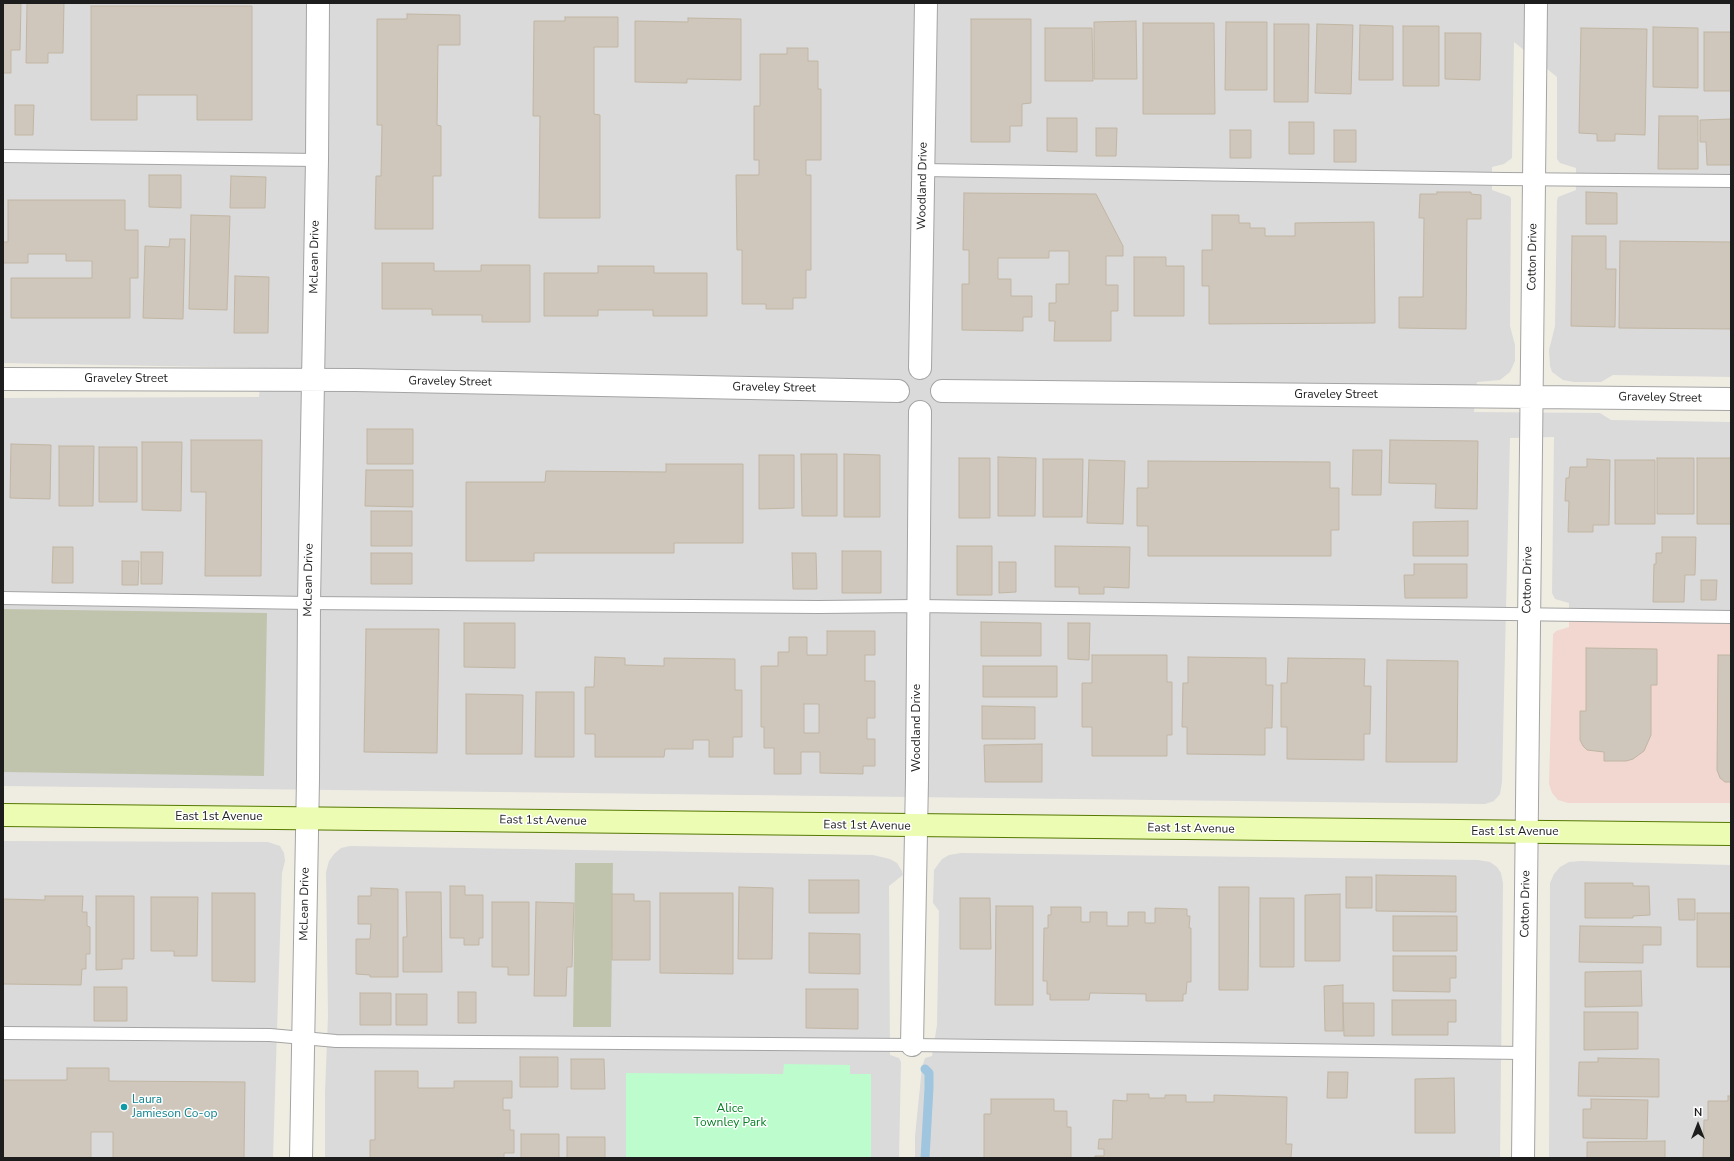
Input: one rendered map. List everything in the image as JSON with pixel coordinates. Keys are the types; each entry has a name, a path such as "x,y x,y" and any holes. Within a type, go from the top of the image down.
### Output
{"main road":[{"name":"East 1st Avenue","path":"3,815 1731,834"}],"street":[{"name":"McLean Drive","path":"301,1158 317,160 318,3"},
{"name":"Woodland Drive","path":"920,368 926,3"},
{"name":"Cotton Drive","path":"1523,1158 1536,3"},
{"path":"920,368 929,370 936,375 942,391 940,399 935,406 920,412 904,406 898,391 899,382 904,374 920,368"},
{"name":"Graveley Street","path":"3,379 313,380 898,391"},
{"name":"Graveley Street","path":"942,391 1731,399"},
{"name":"Woodland Drive","path":"912,1045 916,826 920,412"}],"lane":[{"path":"3,156 317,160"},
{"path":"923,170 1731,181"},
{"path":"3,598 309,603 810,607 918,606 1731,617"},
{"path":"3,1033 270,1034 336,1041 912,1045 1523,1053"}],"shaded area":[{"path":"3,3 1731,3 1731,377 1613,375 1601,382 1574,382 1563,380 1552,372 1549,350 1555,326 1557,201 1558,197 1576,190 1576,168 1560,163 1557,159 1557,77 1514,42 1512,158 1504,164 1492,167 1492,190 1511,198 1510,326 1515,345 1515,361 1510,372 1500,380 1477,382 1474,412 1600,413 1611,420 1731,422 1731,617 1569,615 1569,603 1555,599 1552,593 1554,437 1510,438 1502,782 1500,794 1494,801 1485,804 3,786 3,398 259,397 261,368 3,363"},
{"path":"3,609 267,613 264,776 3,772"},
{"path":"1569,615 1731,617 1731,803 1568,803 1558,800 1552,793 1549,784 1553,634 1556,631 1569,627"},
{"path":"3,841 268,842 280,846 284,853 285,861 282,873 273,1158 3,1158"},
{"path":"350,846 873,855 890,859 897,863 903,875 889,886 890,1055 899,1058 901,1062 899,1158 325,1158 325,1092 328,1016 326,872 329,861 334,854 341,848"},
{"path":"961,853 1478,860 1490,862 1497,867 1501,873 1503,883 1500,1158 915,1158 915,1136 922,1067 925,1058 932,1056 937,1025 939,911 933,903 934,870 942,859 949,855"},
{"path":"1581,861 1731,865 1731,1158 1549,1158 1550,883 1554,874 1560,867 1569,862"},
{"path":"575,863 613,863 611,1027 573,1027"}],"green space":[{"name":"Alice Townley Park","path":"784,1064 850,1065 850,1074 871,1074 871,1158 626,1158 626,1073 783,1074"}],"building":[{"path":"3,3 21,3 20,50 11,50 11,73 3,73"},
{"path":"27,3 64,3 63,53 48,53 48,63 26,63"},
{"path":"91,6 252,6 252,120 197,120 197,95 137,95 137,120 91,120"},
{"path":"407,14 460,15 460,45 438,45 437,125 441,126 441,176 433,176 433,229 375,229 376,176 381,176 382,125 377,125 377,19 407,19"},
{"path":"565,17 618,17 618,47 594,47 594,114 600,115 600,218 539,218 540,116 533,116 534,21 565,21"},
{"path":"688,18 741,19 741,80 687,79 687,83 635,82 635,21 688,22"},
{"path":"971,19 1031,19 1031,103 1022,104 1022,126 1010,126 1010,142 971,142"},
{"path":"1136,21 1137,79 1094,79 1094,22"},
{"path":"1226,22 1267,22 1267,90 1225,90"},
{"path":"1143,23 1214,23 1215,114 1143,114"},
{"path":"1274,24 1309,24 1308,102 1274,102"},
{"path":"1317,24 1353,25 1351,94 1315,93"},
{"path":"1360,25 1393,26 1393,80 1359,80"},
{"path":"1403,26 1439,26 1439,86 1403,86"},
{"path":"1653,27 1698,28 1698,88 1653,87"},
{"path":"1045,28 1092,28 1093,81 1045,81"},
{"path":"1581,28 1647,29 1645,135 1615,134 1615,141 1597,141 1597,134 1579,133"},
{"path":"1704,32 1731,32 1731,91 1704,91"},
{"path":"1445,33 1481,33 1480,80 1445,79"},
{"path":"787,48 808,48 808,61 818,61 818,89 821,89 821,160 806,160 806,175 811,175 811,270 806,270 806,298 793,298 793,309 766,309 766,304 742,304 742,250 737,250 736,175 759,175 759,160 754,160 754,106 760,106 760,54 787,54"},
{"path":"15,105 34,105 33,135 15,135"},
{"path":"1659,116 1698,116 1698,169 1658,169"},
{"path":"1047,118 1077,118 1077,152 1047,151"},
{"path":"1731,119 1731,165 1707,165 1706,142 1700,142 1700,120"},
{"path":"1289,122 1314,122 1314,154 1289,154"},
{"path":"1096,128 1117,128 1116,156 1096,156"},
{"path":"1230,130 1251,130 1251,158 1230,158"},
{"path":"1334,130 1356,130 1356,162 1334,162"},
{"path":"149,175 181,175 181,208 149,207"},
{"path":"231,176 266,177 265,208 230,208"},
{"path":"1437,192 1471,192 1471,194 1481,195 1481,219 1467,219 1466,329 1399,328 1399,297 1423,297 1424,218 1419,218 1420,194 1437,194"},
{"path":"1586,192 1617,193 1617,224 1586,224"},
{"path":"964,193 1096,194 1123,246 1123,256 1106,256 1106,285 1118,285 1118,311 1111,311 1111,341 1054,341 1055,321 1049,321 1049,303 1056,303 1056,284 1069,284 1069,251 1049,251 1049,258 998,258 998,279 1011,279 1011,296 1032,296 1032,317 1023,317 1023,331 962,330 962,284 969,284 969,250 963,250"},
{"path":"8,200 125,200 125,230 138,230 138,278 130,278 130,318 11,318 11,278 92,278 92,261 66,261 66,254 28,254 28,263 3,263 3,242 8,242"},
{"path":"191,215 230,216 227,310 189,309"},
{"path":"1212,215 1239,215 1239,223 1250,223 1250,228 1265,228 1265,236 1295,236 1295,223 1374,222 1375,323 1209,324 1209,286 1202,286 1202,250 1212,250"},
{"path":"1572,236 1606,236 1606,269 1616,269 1615,327 1571,326"},
{"path":"170,239 185,239 183,319 143,318 145,246 169,247"},
{"path":"1620,241 1731,242 1731,329 1619,328"},
{"path":"1134,257 1166,257 1166,266 1184,266 1184,316 1134,316"},
{"path":"382,263 434,263 434,271 481,271 481,265 530,265 530,322 482,322 482,315 432,315 432,309 382,309"},
{"path":"598,266 654,266 654,273 707,273 707,316 653,316 653,310 598,310 598,316 544,316 544,273 598,273"},
{"path":"235,276 269,277 268,333 234,333"},
{"path":"367,429 413,429 413,464 367,464"},
{"path":"191,440 262,440 261,576 205,576 206,492 191,492"},
{"path":"1390,440 1478,441 1477,509 1435,508 1436,484 1389,483"},
{"path":"142,442 182,442 181,511 142,510"},
{"path":"11,444 51,445 50,499 10,498"},
{"path":"59,446 94,446 93,506 59,506"},
{"path":"99,447 137,447 137,502 99,502"},
{"path":"1353,450 1382,450 1381,495 1352,495"},
{"path":"801,454 837,454 837,516 802,516"},
{"path":"844,454 880,455 880,517 844,517"},
{"path":"759,455 794,455 794,508 759,509"},
{"path":"998,457 1036,458 1035,516 998,516"},
{"path":"959,458 990,458 990,518 959,518"},
{"path":"1657,458 1694,458 1694,514 1657,514"},
{"path":"1697,458 1731,458 1731,524 1697,524"},
{"path":"1043,459 1083,459 1082,517 1043,517"},
{"path":"1587,459 1610,460 1609,525 1593,525 1593,532 1568,532 1569,501 1565,501 1566,478 1569,478 1570,467 1587,467"},
{"path":"1089,460 1125,461 1123,524 1087,523"},
{"path":"1615,460 1655,460 1655,524 1615,524"},
{"path":"1148,461 1330,462 1330,488 1339,488 1339,530 1331,530 1331,556 1148,556 1148,526 1137,526 1137,488 1148,488"},
{"path":"666,464 743,464 743,543 674,543 674,553 534,553 534,561 466,561 466,482 545,482 546,471 666,472"},
{"path":"366,470 413,470 413,507 365,506"},
{"path":"371,511 412,511 412,546 371,546"},
{"path":"1468,521 1468,556 1413,556 1413,522"},
{"path":"1662,537 1696,537 1695,575 1685,575 1684,602 1653,602 1654,564 1656,564 1656,553 1662,553"},
{"path":"957,546 992,546 992,595 957,595"},
{"path":"1055,546 1130,547 1129,588 1104,587 1104,594 1079,594 1079,587 1055,587"},
{"path":"53,547 73,547 73,583 52,583"},
{"path":"842,551 881,551 881,593 842,593"},
{"path":"141,552 163,552 162,584 141,584"},
{"path":"371,553 412,553 412,584 371,584"},
{"path":"792,553 816,553 817,589 793,589"},
{"path":"122,561 139,561 138,585 122,585"},
{"path":"999,562 1016,562 1016,592 999,593"},
{"path":"1414,564 1467,564 1467,598 1405,598 1404,575 1414,575"},
{"path":"1701,580 1717,580 1716,600 1701,600"},
{"path":"981,622 1041,623 1041,656 981,656"},
{"path":"464,623 515,623 515,668 464,667"},
{"path":"1068,623 1090,623 1089,660 1068,659"},
{"path":"366,629 439,629 437,753 364,752"},
{"path":"827,631 875,631 875,655 865,655 865,681 875,681 875,718 867,718 867,739 875,739 875,766 863,766 863,774 820,773 820,752 801,752 801,774 774,774 774,748 764,748 764,727 761,727 761,666 778,666 778,652 789,652 789,637 807,637 807,655 827,655","holes":["804,704 819,704 819,733 804,733"]},
{"path":"1586,648 1657,649 1657,685 1651,685 1651,735 1644,751 1633,759 1626,761 1604,761 1604,752 1587,750 1580,740 1580,711 1586,711"},
{"path":"1092,655 1167,655 1167,682 1172,682 1172,735 1167,735 1167,756 1092,756 1092,727 1082,727 1082,683 1092,683"},
{"path":"1718,655 1731,655 1731,782 1725,782 1720,778 1717,770"},
{"path":"595,657 625,658 625,665 664,666 664,658 735,659 735,690 742,690 742,737 733,737 733,757 709,757 709,740 693,740 693,749 665,749 664,757 595,757 595,734 585,734 585,687 594,687"},
{"path":"1188,657 1266,658 1266,685 1273,685 1272,728 1265,728 1265,755 1187,754 1187,727 1182,727 1183,683 1188,683"},
{"path":"1288,658 1365,659 1364,686 1371,686 1370,734 1364,734 1364,760 1287,759 1287,727 1281,727 1281,683 1287,683"},
{"path":"1387,660 1458,661 1457,762 1386,762"},
{"path":"983,666 1057,666 1057,697 983,697"},
{"path":"536,692 574,692 574,757 535,757"},
{"path":"466,694 523,695 522,754 466,754"},
{"path":"982,706 1035,707 1035,739 982,739"},
{"path":"1042,744 1042,782 985,782 984,745"},
{"path":"1376,875 1456,876 1456,912 1376,911"},
{"path":"1346,877 1372,877 1372,908 1346,908"},
{"path":"809,880 859,880 859,913 809,913"},
{"path":"1585,883 1633,883 1633,886 1649,886 1650,915 1633,916 1633,918 1585,918"},
{"path":"450,886 465,886 465,895 483,895 483,938 479,938 479,945 464,945 464,938 450,938"},
{"path":"739,887 773,888 772,959 738,959"},
{"path":"1219,887 1249,887 1248,990 1219,990"},
{"path":"371,888 398,889 398,977 370,977 370,975 356,974 356,939 370,939 371,924 358,924 358,896 371,896"},
{"path":"406,892 441,892 442,972 403,972 403,937 407,937"},
{"path":"212,893 255,893 255,982 212,981"},
{"path":"660,893 733,893 733,974 660,973"},
{"path":"612,894 634,894 634,901 650,901 650,960 612,960"},
{"path":"1340,894 1340,961 1305,961 1305,895"},
{"path":"45,896 83,896 82,912 87,912 87,926 90,927 90,954 86,954 86,969 82,969 81,985 3,984 3,899 45,900"},
{"path":"96,896 134,896 134,959 122,959 122,969 96,970"},
{"path":"151,897 198,897 197,956 174,956 174,951 151,951"},
{"path":"960,898 990,898 991,949 960,949"},
{"path":"1260,898 1294,898 1294,967 1260,967"},
{"path":"1678,899 1695,899 1695,920 1679,920"},
{"path":"492,902 529,902 529,975 508,975 508,967 492,967"},
{"path":"536,902 574,903 572,967 567,967 566,996 534,996"},
{"path":"996,906 1033,906 1033,1005 995,1005"},
{"path":"1051,907 1081,907 1081,922 1090,922 1090,912 1107,912 1107,926 1128,926 1128,912 1145,912 1145,923 1155,923 1155,908 1187,909 1187,916 1190,916 1189,928 1191,928 1191,982 1187,982 1186,994 1183,994 1183,1001 1146,1001 1146,994 1090,993 1089,1000 1050,1000 1050,994 1047,994 1047,981 1043,981 1044,928 1048,928 1048,915 1051,915"},
{"path":"1697,913 1731,913 1731,967 1697,967"},
{"path":"1393,916 1457,916 1457,951 1393,951"},
{"path":"1580,926 1661,927 1661,945 1643,945 1643,963 1579,962"},
{"path":"809,933 860,934 860,974 809,973"},
{"path":"1393,956 1456,956 1456,978 1450,978 1450,992 1393,991"},
{"path":"1641,971 1642,1006 1585,1007 1585,972"},
{"path":"1343,985 1343,1031 1325,1031 1324,986"},
{"path":"94,987 127,987 127,1021 94,1021"},
{"path":"806,989 858,989 858,1029 806,1028"},
{"path":"458,992 476,992 476,1023 458,1023"},
{"path":"360,993 391,993 391,1025 360,1025"},
{"path":"396,994 427,994 427,1025 396,1025"},
{"path":"1392,1000 1456,1000 1456,1022 1448,1022 1448,1035 1392,1035"},
{"path":"1343,1003 1374,1003 1374,1036 1344,1036"},
{"path":"1584,1012 1638,1012 1638,1049 1584,1050"},
{"path":"520,1057 558,1057 558,1087 520,1087"},
{"path":"1598,1058 1659,1059 1659,1097 1578,1096 1579,1062 1598,1062"},
{"path":"571,1059 604,1059 605,1089 571,1089"},
{"name":"Laura Jamieson Co-op","path":"67,1068 109,1068 109,1081 245,1082 244,1158 113,1158 113,1132 91,1132 91,1158 3,1158 3,1080 67,1080"},
{"path":"375,1071 418,1071 418,1088 454,1088 454,1081 512,1081 512,1098 503,1098 503,1110 510,1110 510,1130 514,1130 514,1153 504,1153 504,1158 370,1158 370,1140 375,1140"},
{"path":"1328,1072 1348,1072 1347,1098 1327,1098"},
{"path":"1454,1078 1455,1133 1415,1133 1415,1079"},
{"path":"1127,1094 1149,1094 1149,1098 1165,1098 1165,1095 1186,1095 1186,1102 1214,1102 1214,1095 1287,1097 1286,1144 1292,1144 1291,1158 1095,1158 1095,1156 1104,1156 1104,1149 1098,1149 1099,1139 1112,1139 1113,1100 1127,1101"},
{"path":"1728,1096 1731,1096 1731,1158 1703,1158 1704,1120 1708,1120 1708,1101 1728,1101"},
{"path":"991,1099 1054,1099 1054,1111 1067,1111 1067,1127 1071,1127 1071,1158 984,1158 984,1114 991,1114"},
{"path":"1591,1099 1648,1100 1647,1139 1583,1138 1583,1109 1591,1109"},
{"path":"521,1134 559,1134 559,1158 521,1158"},
{"path":"567,1137 605,1137 605,1158 567,1158"},
{"path":"1665,1141 1665,1158 1587,1158 1587,1142"}],"waterway":[{"path":"925,1069 929,1073 925,1158"}],"place":[{"name":"Laura Jamieson Co-op","path":"124,1107"}]}
